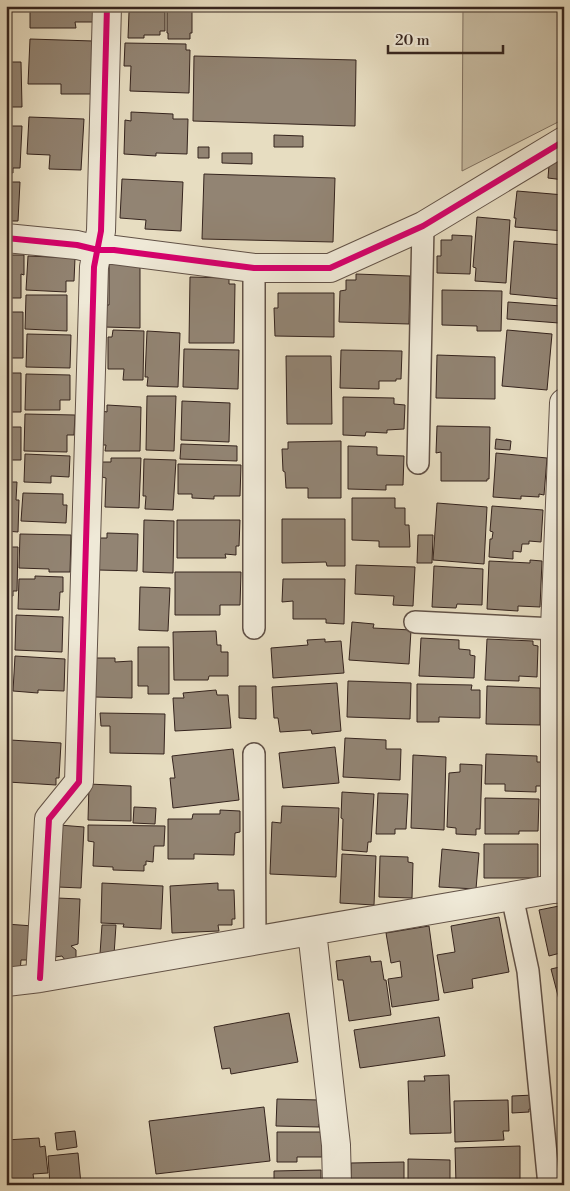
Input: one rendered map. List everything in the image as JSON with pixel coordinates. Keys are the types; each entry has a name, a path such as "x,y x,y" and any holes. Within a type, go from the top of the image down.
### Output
{"street":[{"path":"40,978 49,819 79,782 93,277 102,231 107,6"},
{"path":"6,238 77,245 98,250 114,250 254,268 330,268 423,226 564,140"},
{"path":"6,982 40,978 559,888 555,629 564,403"},
{"path":"312,931 336,1145 337,1185"}],"lane":[{"path":"418,463 423,226"},
{"path":"254,268 254,628"},
{"path":"415,622 555,629"},
{"path":"254,754 255,940"},
{"path":"512,896 528,971 549,1185"}],"shaded area":[{"path":"463,6 564,6 564,119 462,171"}],"building":[{"path":"30,6 97,6 97,22 75,22 76,28 30,28"},
{"path":"167,6 192,6 192,33 190,33 190,39 168,39"},
{"path":"129,12 165,12 165,31 160,31 160,35 128,38"},
{"path":"30,39 93,41 92,94 61,94 61,84 28,84"},
{"path":"125,43 186,44 186,50 190,50 189,93 130,91 131,66 124,66"},
{"path":"194,56 356,60 355,126 193,121"},
{"path":"6,62 21,62 22,107 6,107"},
{"path":"131,112 173,114 173,119 188,119 187,154 156,153 156,156 124,154 125,120 131,121"},
{"path":"29,117 84,119 81,170 49,169 50,155 27,154"},
{"path":"6,126 22,126 20,168 13,168 13,173 6,172"},
{"path":"274,135 303,136 303,147 274,147"},
{"path":"198,147 209,147 209,158 198,158"},
{"path":"222,153 252,153 252,164 222,163"},
{"path":"564,159 564,180 548,178 549,165"},
{"path":"204,174 335,178 333,242 202,239"},
{"path":"6,177 7,182 20,182 18,221 8,221 7,223"},
{"path":"122,179 183,182 181,231 145,229 146,220 120,218"},
{"path":"517,191 564,195 564,231 515,227"},
{"path":"477,217 510,220 506,283 475,281 476,268 473,267"},
{"path":"452,235 472,236 470,274 437,273 437,256 441,256 441,240 452,240"},
{"path":"514,241 564,245 562,299 510,294"},
{"path":"6,255 24,255 24,275 21,274 21,298 6,298"},
{"path":"28,256 75,258 74,281 66,281 66,292 26,290"},
{"path":"109,263 140,263 140,328 104,327 104,305 109,305"},
{"path":"356,274 410,276 409,324 339,322 340,291 346,290 346,280 356,280"},
{"path":"190,277 229,278 229,284 235,284 234,343 189,343"},
{"path":"442,290 502,291 501,331 477,331 477,326 442,325"},
{"path":"278,293 334,293 334,337 275,336 274,308 278,308"},
{"path":"26,295 67,295 67,331 25,329"},
{"path":"508,302 561,306 559,323 507,319"},
{"path":"6,312 23,312 23,358 6,358"},
{"path":"113,330 144,331 143,380 123,380 124,369 108,369 108,337 112,337"},
{"path":"507,330 552,334 547,390 502,386"},
{"path":"147,331 180,333 178,387 147,386 148,377 145,377"},
{"path":"27,334 71,335 70,368 26,367"},
{"path":"184,349 239,350 238,389 183,387"},
{"path":"341,350 402,351 401,379 396,379 396,381 379,381 379,389 340,388"},
{"path":"437,355 495,357 495,399 436,398"},
{"path":"286,356 331,356 332,424 287,424"},
{"path":"6,373 21,373 21,412 6,412"},
{"path":"26,374 70,375 70,400 60,400 60,410 25,410"},
{"path":"147,396 176,396 174,451 146,450"},
{"path":"343,397 394,398 394,404 405,405 404,429 387,430 387,433 366,432 365,436 343,435"},
{"path":"182,401 230,403 229,442 181,440"},
{"path":"107,405 141,407 140,451 105,451 106,445 101,445 102,411 107,412"},
{"path":"25,414 75,415 74,435 67,435 67,452 24,451"},
{"path":"437,426 490,427 489,479 487,481 441,481 441,452 436,453"},
{"path":"6,427 21,427 21,460 6,460"},
{"path":"496,439 511,441 510,450 495,449"},
{"path":"341,441 341,498 308,498 308,488 286,488 282,449 288,449 288,442"},
{"path":"181,444 237,446 237,461 180,459"},
{"path":"348,446 377,447 377,455 404,456 403,485 386,485 386,490 348,489"},
{"path":"496,453 547,458 544,495 539,494 539,497 521,496 521,499 493,497"},
{"path":"25,454 70,456 69,477 51,476 51,483 24,482"},
{"path":"111,458 141,458 139,508 105,507 106,478 102,477 102,462 111,462"},
{"path":"144,459 176,460 173,510 145,509 146,496 143,496"},
{"path":"178,464 241,465 240,496 214,496 214,499 192,498 192,494 178,494"},
{"path":"6,472 11,473 11,482 17,482 16,500 19,500 18,532 6,531"},
{"path":"23,493 63,494 63,505 67,505 66,523 21,521"},
{"path":"352,498 395,498 395,508 405,508 405,525 409,525 410,547 379,547 379,541 352,540"},
{"path":"437,503 487,507 484,564 433,560"},
{"path":"492,506 543,510 541,542 529,541 529,544 522,544 521,552 513,551 513,559 489,557 490,539 492,539 493,532 490,531"},
{"path":"282,519 345,519 345,566 327,566 326,562 282,563"},
{"path":"144,520 174,521 173,573 143,572"},
{"path":"177,520 240,520 239,546 236,546 236,555 225,554 226,558 177,558"},
{"path":"107,533 138,534 137,571 98,570 99,538 107,538"},
{"path":"20,534 71,535 70,572 49,572 49,569 19,568"},
{"path":"418,535 433,535 432,563 417,563"},
{"path":"6,547 18,547 17,591 13,591 13,596 6,596"},
{"path":"530,560 542,561 540,607 518,606 518,611 487,609 489,561 530,563"},
{"path":"356,565 415,567 413,606 393,605 394,596 355,594"},
{"path":"434,566 483,569 482,605 457,604 456,608 432,607"},
{"path":"175,572 241,572 240,605 220,605 220,615 175,615"},
{"path":"35,576 63,577 63,592 60,592 59,610 18,609 19,579 35,579"},
{"path":"283,579 345,579 344,624 326,623 326,619 293,619 293,601 282,602"},
{"path":"140,587 170,588 168,631 139,630"},
{"path":"6,611 11,611 9,652 6,651"},
{"path":"16,615 63,617 62,652 15,650"},
{"path":"352,622 374,624 373,628 411,630 409,664 349,660"},
{"path":"216,631 217,645 221,645 221,652 228,652 228,676 209,676 208,680 174,680 173,632"},
{"path":"421,638 459,640 459,649 470,650 470,655 475,656 474,678 419,676"},
{"path":"325,639 325,642 341,641 344,673 273,678 271,648 308,645 307,640"},
{"path":"487,639 533,641 533,645 538,646 537,677 519,676 519,681 485,680"},
{"path":"138,647 169,647 169,694 148,694 148,686 138,686"},
{"path":"15,656 65,659 64,691 38,690 38,693 13,691"},
{"path":"95,658 115,658 115,662 132,661 132,698 95,697"},
{"path":"6,675 11,676 9,714 6,714"},
{"path":"348,681 411,683 410,719 347,717"},
{"path":"337,683 341,731 312,734 311,730 280,732 278,718 274,718 272,687"},
{"path":"417,684 472,685 471,690 480,690 480,718 439,717 439,722 417,722"},
{"path":"239,686 256,686 256,719 239,718"},
{"path":"487,686 540,688 540,725 486,724"},
{"path":"216,690 217,695 228,695 231,728 175,731 173,698 184,698 183,693"},
{"path":"100,713 165,714 164,754 110,753 110,726 101,726"},
{"path":"345,738 386,740 386,749 401,749 400,780 343,777"},
{"path":"10,740 61,743 59,778 56,778 56,785 8,782"},
{"path":"335,747 339,783 283,788 279,753"},
{"path":"233,749 239,800 173,808 170,778 175,778 172,756"},
{"path":"486,754 537,756 537,762 543,762 542,786 536,786 536,792 505,791 505,784 485,784"},
{"path":"413,755 446,757 444,830 411,828"},
{"path":"460,764 482,765 480,829 476,829 476,835 456,834 456,828 447,827 449,773 460,772"},
{"path":"89,784 131,786 131,821 88,820"},
{"path":"342,792 374,794 371,842 368,842 367,852 342,850"},
{"path":"378,793 408,794 406,829 395,829 395,834 376,834"},
{"path":"485,798 539,799 538,831 519,831 519,834 485,834"},
{"path":"282,806 339,808 336,877 270,874 272,822 281,823"},
{"path":"134,807 156,808 155,824 133,823"},
{"path":"220,810 240,811 240,832 235,833 234,855 194,854 194,859 168,859 168,819 192,819 193,814 220,814"},
{"path":"59,825 84,827 81,888 58,887"},
{"path":"88,825 165,826 164,846 154,846 153,862 146,861 144,871 113,870 113,867 93,866 94,842 88,841"},
{"path":"484,844 538,844 538,878 484,878"},
{"path":"442,849 479,853 476,889 439,887"},
{"path":"342,854 376,856 374,905 340,903"},
{"path":"380,856 408,857 408,862 413,863 412,898 379,897"},
{"path":"102,883 163,886 161,929 123,927 124,924 101,923"},
{"path":"218,883 218,890 234,890 235,919 232,919 232,925 218,925 219,931 172,933 170,886"},
{"path":"57,898 80,899 78,944 71,946 76,950 76,958 65,960 62,956 55,957"},
{"path":"564,905 564,952 549,956 539,910"},
{"path":"499,917 509,972 472,979 473,988 444,993 437,955 455,952 451,926"},
{"path":"6,924 33,926 31,960 21,960 20,973 6,973"},
{"path":"102,925 116,925 114,955 100,954"},
{"path":"429,926 439,1000 392,1007 388,979 402,977 400,961 391,963 386,933"},
{"path":"370,956 371,962 381,961 391,1015 349,1021 343,980 338,980 336,961"},
{"path":"564,966 564,1015 563,1015 551,969"},
{"path":"289,1013 298,1062 231,1074 230,1068 222,1069 214,1027"},
{"path":"439,1017 445,1056 360,1068 354,1030"},
{"path":"449,1075 451,1133 410,1134 408,1081 425,1081 424,1076"},
{"path":"534,1095 534,1109 529,1109 529,1112 512,1113 512,1096"},
{"path":"277,1099 320,1100 324,1124 319,1124 319,1127 276,1126"},
{"path":"508,1100 509,1131 503,1131 504,1140 455,1142 454,1101"},
{"path":"264,1107 270,1161 156,1174 149,1121"},
{"path":"75,1131 77,1147 57,1150 55,1133"},
{"path":"277,1132 322,1132 322,1157 297,1157 297,1162 277,1162"},
{"path":"39,1138 40,1147 45,1146 48,1173 33,1174 34,1181 6,1184 6,1140"},
{"path":"520,1146 520,1179 475,1180 475,1184 456,1184 455,1148"},
{"path":"78,1153 81,1184 50,1185 48,1156"},
{"path":"408,1159 450,1160 450,1185 408,1185"},
{"path":"404,1162 404,1185 351,1185 351,1163"},
{"path":"321,1170 321,1185 274,1185 274,1171"}],"cycle path":[{"path":"40,978 49,819 79,782 94,267 101,231 107,6"},
{"path":"6,238 77,245 98,250 114,250 254,268 330,268 423,226 564,141"}]}
